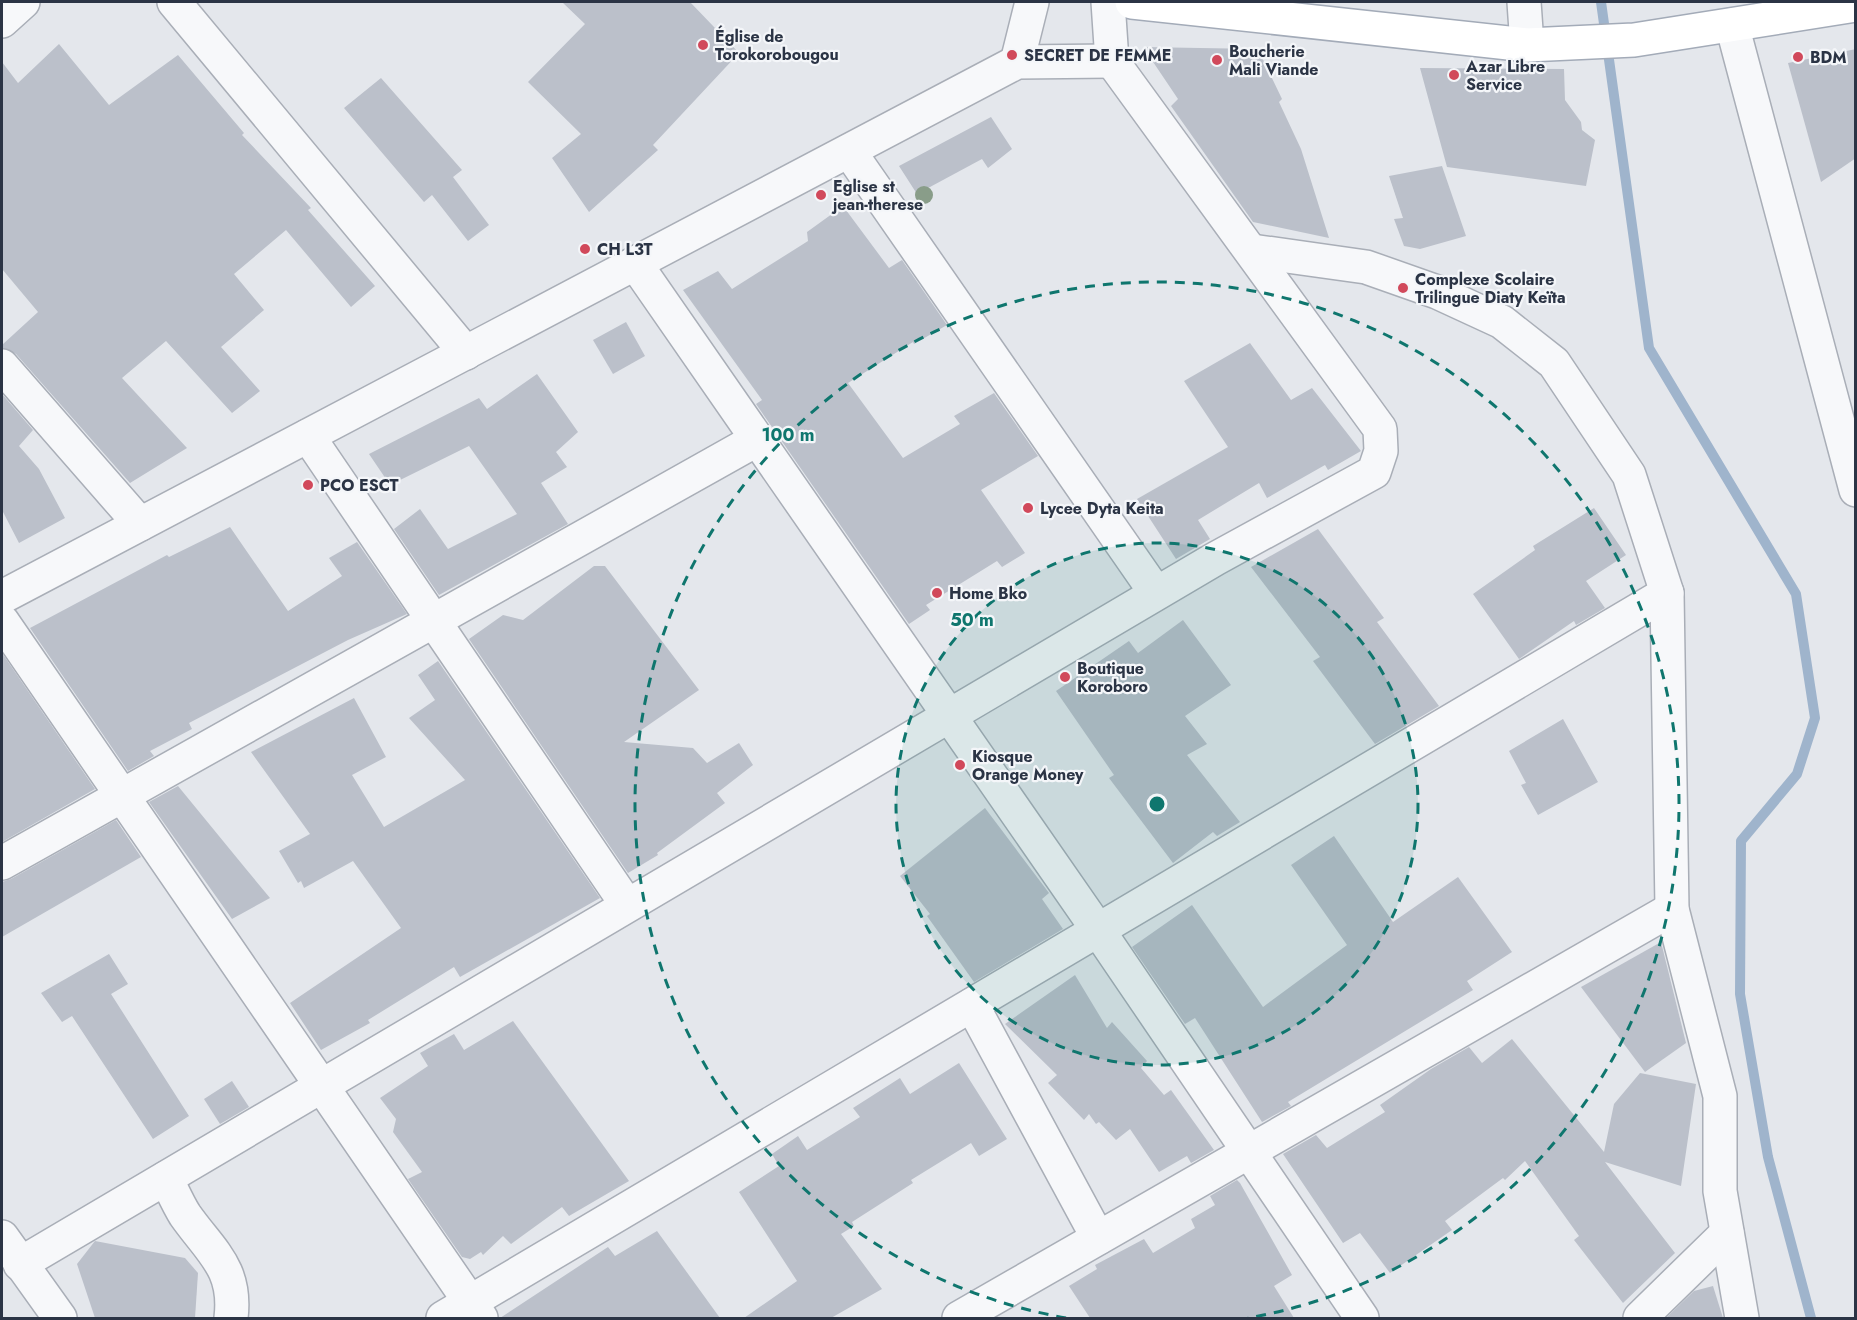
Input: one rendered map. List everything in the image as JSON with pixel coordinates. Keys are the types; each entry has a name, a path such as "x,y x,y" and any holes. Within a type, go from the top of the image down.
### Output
{"main road":[{"path":"1132,2 1527,45 1634,40 1850,10"}],"street":[{"path":"2,21 23,2"},
{"path":"174,2 466,353"},
{"path":"1017,62 1032,2"},
{"path":"20,1264 1156,593 1374,472 1381,451 1380,429 1112,61 1108,2"},
{"path":"1524,2 1527,45"},
{"path":"1732,25 1856,490"},
{"path":"2,597 1017,62 1112,61"},
{"path":"849,150 1156,593"},
{"path":"1251,251 1366,267 1437,292 1502,322 1554,363 1629,475 1667,593 1672,909 1720,1096 1720,1191 1742,1318"},
{"path":"635,263 1098,930 1362,1318"},
{"path":"2,366 140,524"},
{"path":"308,436 627,905"},
{"path":"2,863 756,440"},
{"path":"2,621 321,1087 464,1313 972,1005 1667,593"},
{"path":"959,1318 1672,909"},
{"path":"972,1005 1098,1238"},
{"path":"166,1178 185,1215 213,1247 227,1273 233,1303 231,1318"},
{"path":"1640,1318 1727,1233"},
{"path":"2,1237 60,1318"}],"building":[{"path":"562,2 690,2 739,53 653,145 658,150 589,212 552,158 581,134 528,82 585,24"},
{"path":"59,44 109,105 178,55 244,133 242,135 311,208 308,210 375,286 351,307 286,230 234,274 264,310 221,347 260,391 232,413 166,341 122,378 187,448 130,483 16,354 2,348 2,345 38,312 2,269 2,62 18,83"},
{"path":"1143,47 1258,49 1282,99 1279,102 1301,149 1329,238 1253,222 1171,106 1178,99"},
{"path":"1856,49 1856,158 1821,182 1788,63"},
{"path":"1420,68 1564,69 1565,100 1581,122 1582,130 1595,140 1586,186 1447,167"},
{"path":"381,78 462,170 453,177 489,225 468,241 432,195 424,202 344,108"},
{"path":"991,117 1012,149 988,168 982,159 917,194 899,166"},
{"path":"1442,166 1466,236 1420,249 1404,246 1394,219 1403,218 1389,176"},
{"path":"843,206 889,268 902,260 947,325 914,344 913,342 848,383 903,458 960,424 954,416 994,393 1038,456 981,490 1025,553 1002,567 997,561 926,605 930,610 909,624 756,404 762,400 683,290 718,271 732,289 808,241 807,232"},
{"path":"626,322 645,356 613,374 593,340"},
{"path":"1250,343 1291,400 1312,388 1361,451 1328,470 1325,465 1267,498 1259,483 1198,520 1210,539 1176,559 1137,499 1228,447 1184,381"},
{"path":"537,374 578,432 556,452 567,467 541,483 568,524 439,595 394,529 420,509 448,549 517,514 469,446 390,485 369,454 479,398 487,409"},
{"path":"2,394 33,430 19,446 39,469 65,518 19,543 2,510"},
{"path":"1594,508 1626,555 1586,581 1605,608 1576,625 1574,621 1519,659 1473,594 1535,550 1533,546"},
{"path":"230,527 288,611 342,576 329,558 357,542 407,614 348,640 189,723 192,729 150,751 154,756 128,771 30,628 167,555 169,557"},
{"path":"1318,529 1384,618 1377,622 1439,706 1375,744 1313,661 1320,657 1251,567"},
{"path":"594,566 605,566 699,690 624,742 693,748 707,763 739,743 753,765 717,793 725,803 657,853 658,855 628,873 469,639 503,615 523,620"},
{"path":"1183,620 1231,685 1185,716 1207,744 1187,755 1240,822 1217,836 1213,832 1173,863 1109,778 1114,775 1056,691 1129,641 1138,653"},
{"path":"2,653 95,789 2,842"},
{"path":"438,661 600,898 460,977 454,967 368,1020 370,1023 321,1050 290,1003 401,928 353,861 304,888 301,881 298,883 279,851 310,834 251,752 354,698 386,757 352,775 384,827 465,780 409,718 435,700 418,675"},
{"path":"1563,719 1598,782 1538,815 1521,785 1526,783 1509,751"},
{"path":"178,786 270,898 232,919 149,802"},
{"path":"985,808 1049,893 1042,899 1063,929 974,982 927,916 930,914 900,876"},
{"path":"116,820 141,857 2,937 2,882"},
{"path":"1334,836 1393,922 1458,877 1512,952 1467,981 1473,990 1288,1102 1291,1106 1262,1122 1195,1018 1185,1024 1132,947 1192,905 1263,1007 1347,945 1291,865"},
{"path":"1661,942 1686,1043 1645,1072 1581,987"},
{"path":"109,954 128,984 111,994 189,1116 153,1139 72,1016 62,1022 41,993"},
{"path":"1075,975 1107,1028 1112,1022 1147,1061 1141,1068 1164,1095 1171,1090 1214,1150 1191,1163 1187,1156 1159,1172 1130,1129 1116,1140 1099,1122 1096,1124 1089,1114 1084,1120 1048,1083 1057,1075 1005,1024"},
{"path":"513,1021 629,1181 569,1216 562,1207 511,1244 503,1236 483,1255 481,1252 470,1259 462,1257 408,1179 422,1172 393,1132 396,1119 380,1098 428,1066 420,1053 454,1034 464,1050"},
{"path":"1512,1039 1604,1152 1614,1104 1640,1073 1696,1084 1681,1186 1605,1162 1675,1253 1623,1303 1574,1240 1579,1236 1525,1161 1505,1180 1503,1178 1445,1221 1452,1230 1390,1273 1360,1233 1343,1243 1283,1154 1316,1135 1327,1148 1385,1112 1380,1105 1431,1069 1469,1047 1482,1063"},
{"path":"959,1063 1007,1139 979,1156 971,1143 911,1180 913,1183 852,1222 854,1226 841,1234 882,1289 831,1318 744,1318 797,1281 739,1192 779,1166 772,1154 798,1136 807,1150 860,1117 853,1108 900,1078 910,1094"},
{"path":"232,1081 249,1107 220,1124 204,1099"},
{"path":"1237,1180 1292,1275 1274,1286 1294,1318 1090,1318 1069,1286 1097,1269 1095,1265 1144,1239 1153,1253 1195,1228 1191,1219 1215,1205 1210,1196"},
{"path":"657,1231 720,1318 500,1318 608,1247 615,1256"},
{"path":"95,1241 185,1258 198,1273 195,1318 95,1318 77,1264"},
{"path":"1713,1286 1723,1318 1666,1318 1694,1291"}],"waterway":[{"path":"1601,2 1649,348 1796,594 1815,718 1797,774 1741,841 1740,994 1768,1157 1811,1318"}],"place":[{"name":"Église de Torokorobougou","path":"703,45"},
{"name":"SECRET DE FEMME","path":"1012,55"},
{"name":"BDM","path":"1798,57"},
{"name":"Boucherie Mali Viande","path":"1217,60"},
{"name":"Azar Libre Service","path":"1454,75"},
{"name":"Eglise st jean-therese","path":"821,195"},
{"name":"CH L3T","path":"585,249"},
{"name":"Complexe Scolaire Trilingue Diaty Keïta","path":"1403,288"},
{"name":"PCO ESCT","path":"308,485"},
{"name":"Lycee Dyta Keita","path":"1028,508"},
{"name":"Home Bko","path":"937,593"},
{"name":"Boutique Koroboro","path":"1065,677"},
{"name":"Kiosque Orange Money","path":"960,765"}]}
